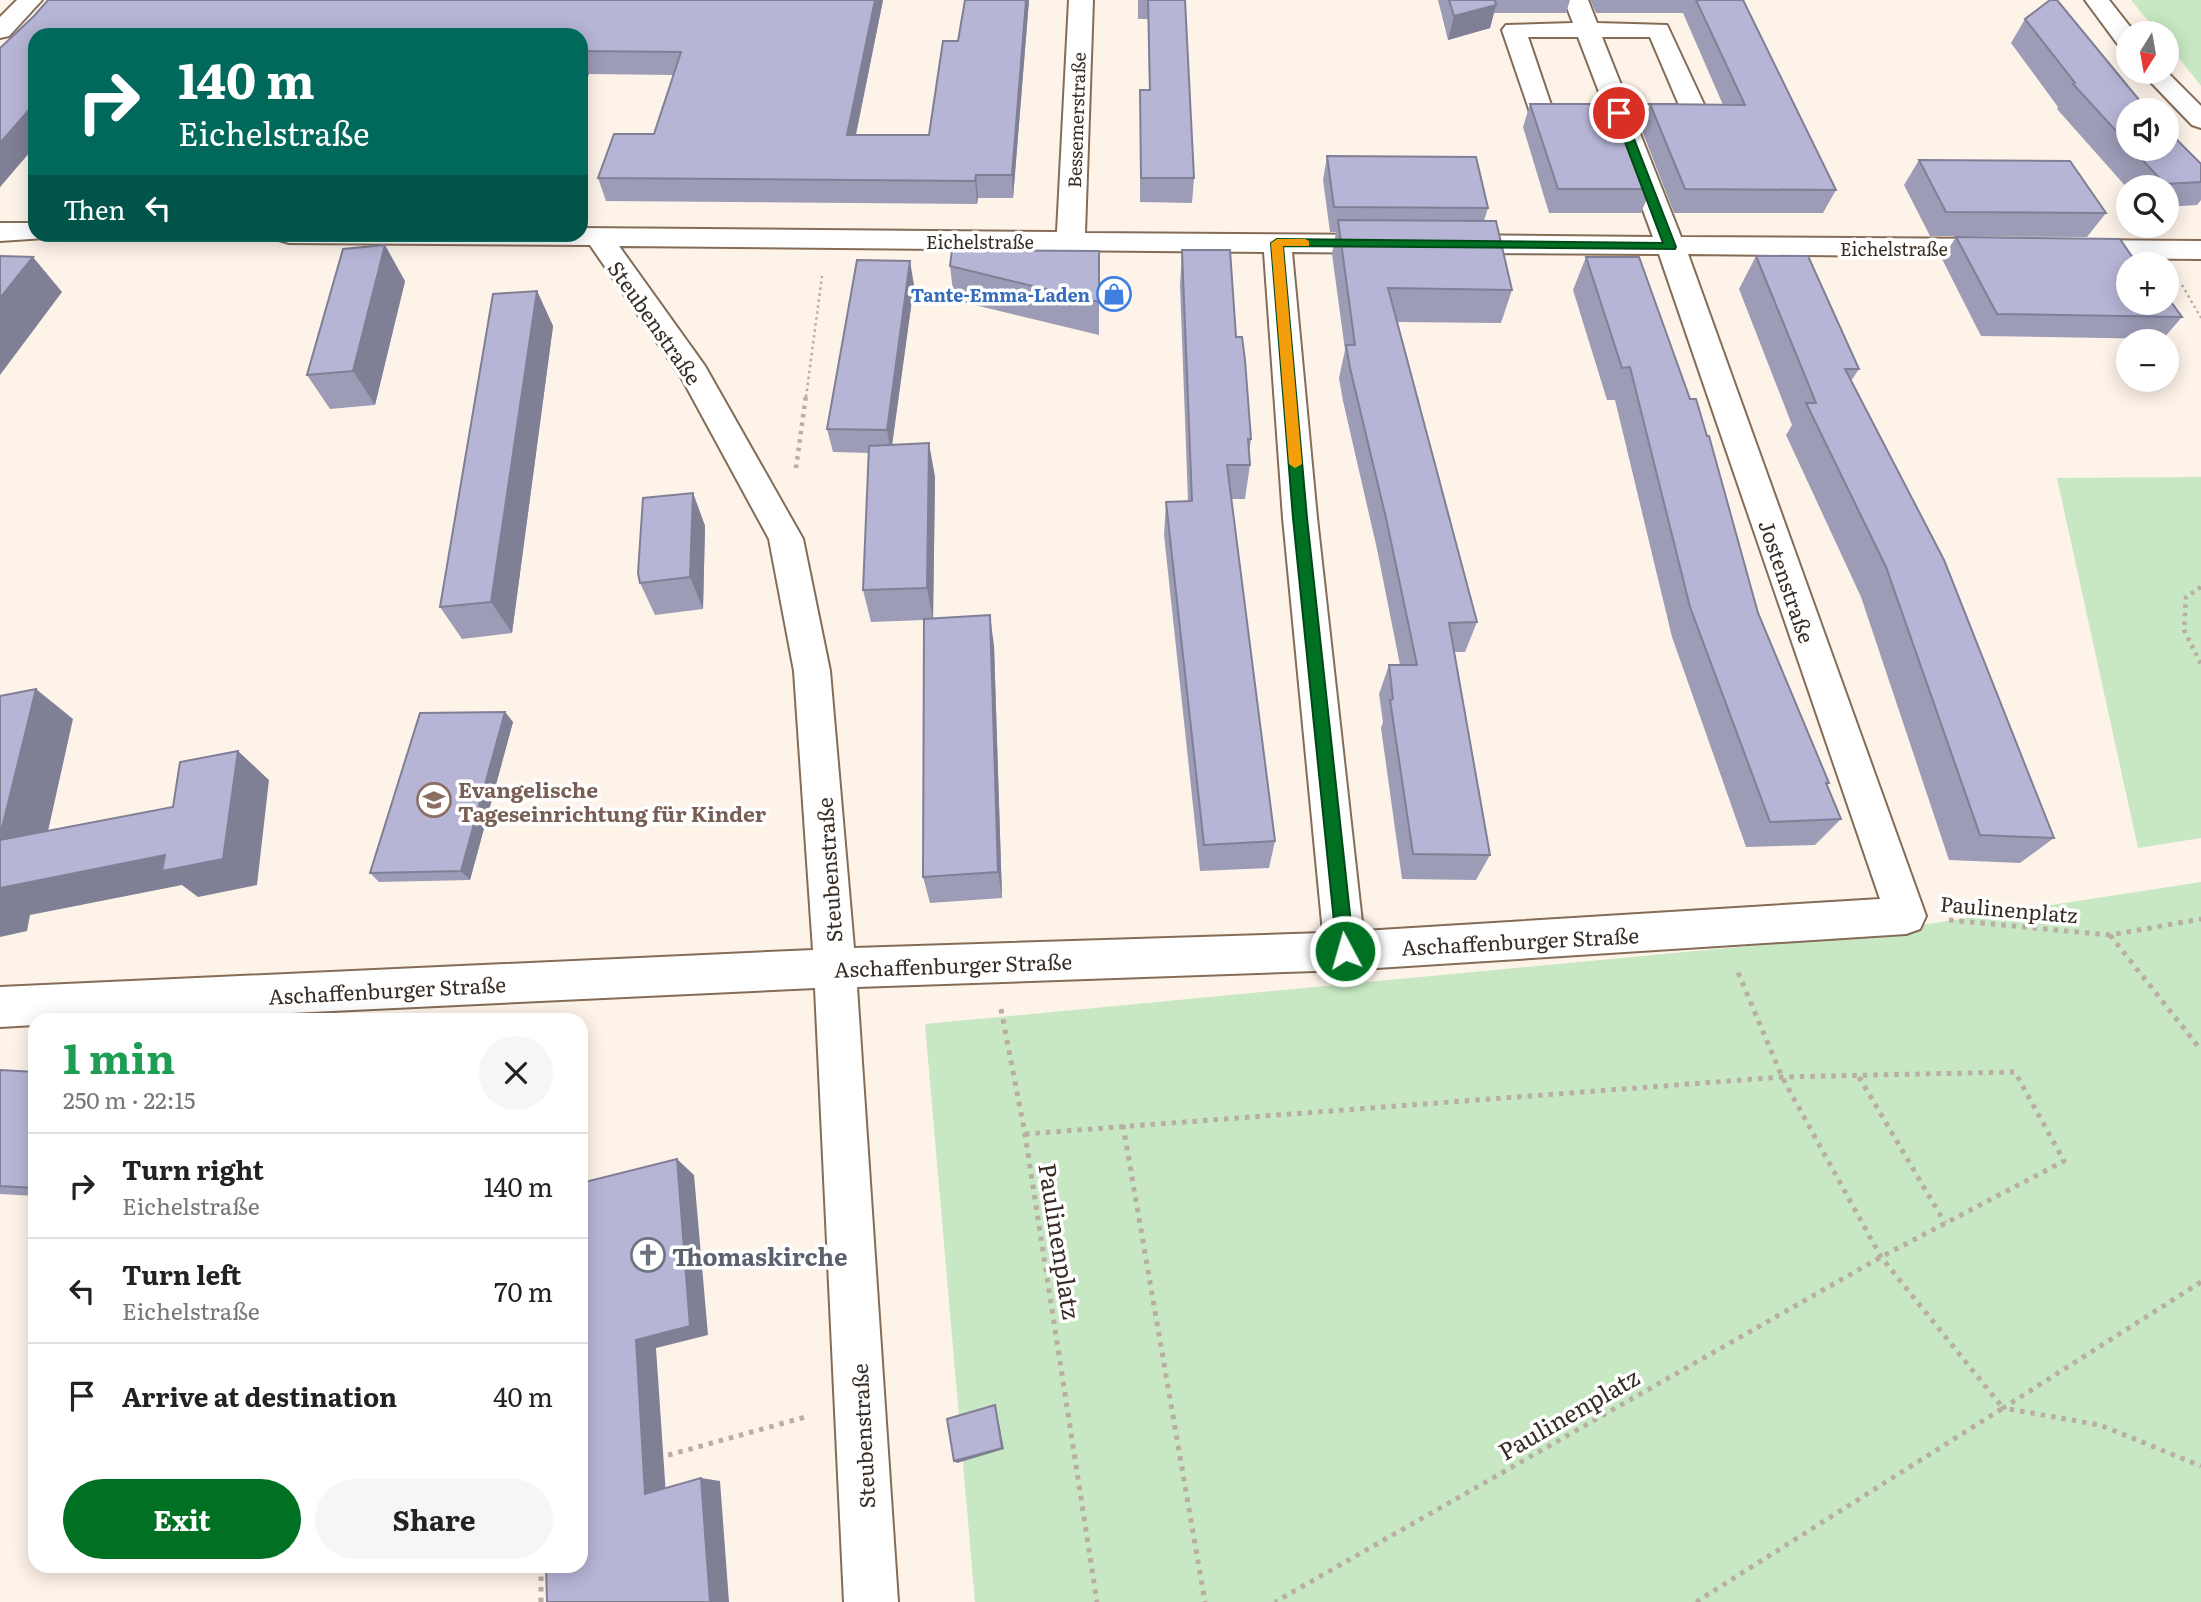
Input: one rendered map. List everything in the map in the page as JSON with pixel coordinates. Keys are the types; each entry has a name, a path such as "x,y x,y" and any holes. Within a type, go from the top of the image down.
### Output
{"street":[{"path":"0,31 30,0"},
{"name":"Bessemerstraße","path":"1071,241 1082,0"},
{"path":"1576,0 1671,247"},
{"path":"2097,0 2116,25"},
{"path":"1514,30 1659,30 1695,113 1619,113 1541,113 1514,30"},
{"path":"2166,84 2201,120"},
{"path":"0,232 28,232"},
{"name":"Eichelstraße","path":"588,237 2201,250"},
{"name":"Steubenstraße","path":"598,237 694,373 786,539 812,671 835,968 872,1602"},
{"path":"1277,243 1300,518 1345,951"},
{"name":"Jostenstraße","path":"1671,247 1906,916"},
{"name":"Aschaffenburger Straße","path":"0,1007 835,968 1345,951 1906,916"}],"path":[{"path":"786,539 827,240"},
{"path":"2201,587 2186,597 2184,630 2201,664"},
{"name":"Paulinenplatz","path":"1906,916 2110,935 2201,919"},
{"path":"1718,928 1782,1077 1881,1257 2003,1408 2100,1425 2201,1466"},
{"path":"2110,935 2201,1050"},
{"name":"Paulinenplatz","path":"992,963 1026,1134 1097,1602"},
{"name":"Paulinenplatz","path":"1026,1134 1782,1077 2015,1072 2064,1161 1881,1257 1275,1602"},
{"path":"1859,1077 1945,1223"},
{"path":"1123,1125 1205,1602"},
{"path":"1696,1602 2201,1282"},
{"path":"648,1461 860,1402"},
{"path":"541,1573 541,1602"}],"green space":[{"path":"2131,0 2201,0 2201,86 2179,58 2179,21 2148,21"},
{"path":"2201,477 2201,838 2138,848 2057,478"},
{"path":"2201,882 2201,1602 975,1602 925,1024 1843,937"}],"building":[{"path":"48,0 875,0 847,135 929,135 943,41 958,41 965,0 1026,0 1012,175 976,175 975,181 598,178 614,134 654,134 681,52 588,51 588,28 28,28 28,111 0,143 0,48"},
{"path":"1148,0 1185,0 1194,178 1141,178 1140,90 1150,90"},
{"path":"1449,0 1495,0 1496,5 1454,16"},
{"path":"1696,0 1743,0 1836,190 1685,189 1650,104 1745,105"},
{"path":"2050,0 2057,0 2116,71 2116,84 2126,84 2138,98 2116,98 2116,131 2073,84 2075,83 2025,19"},
{"path":"1530,104 1618,104 1651,189 1558,189"},
{"path":"2179,142 2201,164 2201,182 2179,183 2179,175 2157,175 2143,161 2179,161"},
{"path":"1327,156 1476,157 1488,208 1334,207"},
{"path":"1919,160 2070,161 2106,213 1946,212"},
{"path":"1338,220 1496,221 1512,290 1388,288 1477,622 1449,623 1490,855 1413,854 1390,700 1393,699 1389,665 1417,665 1386,518 1350,368 1346,345 1355,345"},
{"path":"1956,237 2120,239 2129,252 2116,252 2116,315 2179,315 2179,313 2182,317 1997,314"},
{"path":"385,245 353,371 307,375 343,249"},
{"path":"952,250 1099,251 1099,302 950,266"},
{"path":"1182,250 1230,250 1236,337 1242,337 1251,439 1248,439 1250,465 1227,465 1275,841 1204,845 1166,502 1192,501"},
{"path":"0,256 33,257 0,298"},
{"path":"1756,256 1808,256 1859,369 1845,369 1944,560 2054,838 1980,835 1886,567 1806,403 1816,403"},
{"path":"1586,257 1639,257 1690,399 1696,399 1709,436 1758,613 1829,783 1826,783 1841,819 1770,822 1690,607 1630,367 1622,368"},
{"path":"857,260 910,261 887,430 827,429"},
{"path":"537,291 491,602 440,607 493,294"},
{"path":"929,443 927,588 863,590 869,446"},
{"path":"693,493 690,577 640,583 638,573 643,498"},
{"path":"990,615 998,872 923,877 924,619"},
{"path":"36,689 0,836 0,696"},
{"path":"505,712 461,871 370,873 420,713"},
{"path":"238,751 223,859 162,871 165,855 0,888 0,840 173,807 180,762"},
{"path":"0,1070 28,1072 28,1188 0,1186"},
{"path":"677,1159 690,1326 636,1340 645,1494 701,1478 710,1602 547,1602 546,1573 588,1573 588,1181"},
{"path":"995,1405 1002,1448 954,1461 947,1419"}],"slow traffic":[{"path":"1295,464 1277,243 1305,243"}],"place":[{"name":"Tante-Emma-Laden","path":"1114,294"},
{"name":"Evangelische Tageseinrichtung für Kinder","path":"434,800"},
{"name":"Thomaskirche","path":"648,1255"}],"route":[{"path":"1345,951 1300,518 1277,243 1671,247 1619,113"}]}
